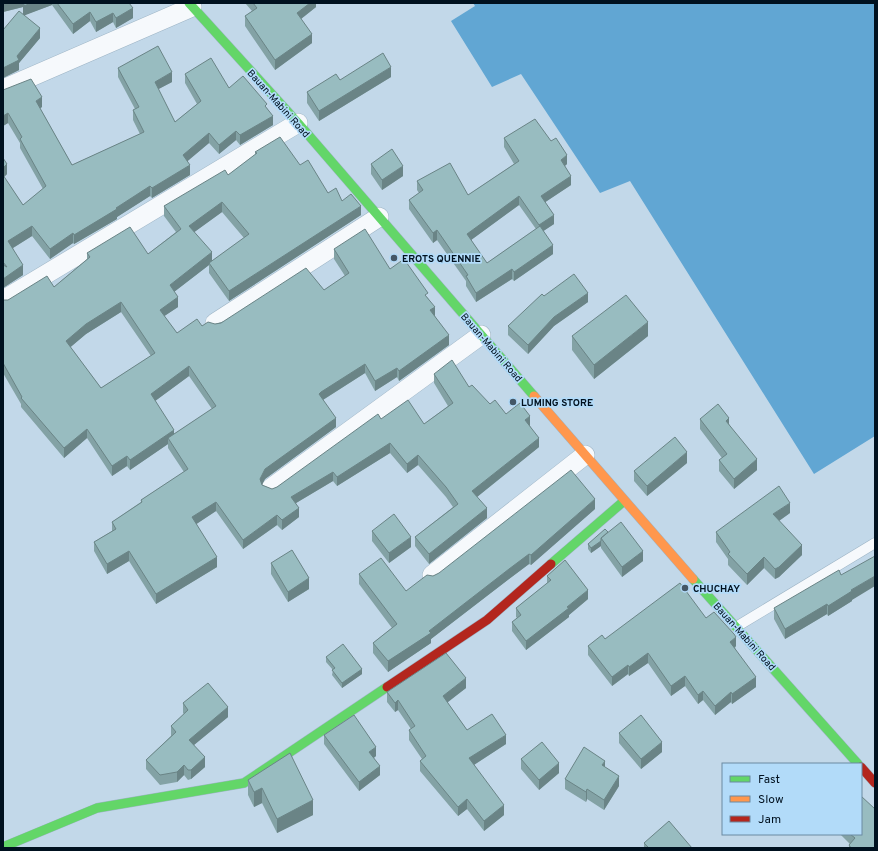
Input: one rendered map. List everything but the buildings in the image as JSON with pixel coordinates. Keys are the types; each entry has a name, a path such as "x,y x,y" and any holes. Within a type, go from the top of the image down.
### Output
{"main road":[{"name":"Bauan-Mabini Road","path":"190,5 298,123 624,501 857,763"},
{"path":"3,847 97,808 244,783 486,620 624,501"},
{"path":"862,768 875,783"}],"street":[{"path":"3,89 190,5"},
{"path":"3,300 298,123"},
{"path":"215,323 379,217"},
{"path":"271,488 481,335"},
{"path":"432,575 585,455"}],"lane":[{"path":"736,627 875,543"}],"water":[{"path":"473,3 875,3 875,436 814,474 630,181 600,193 521,74 492,87 451,21 475,6"}],"traffic: fast":[{"path":"189,3 298,123 534,396"},
{"path":"551,564 624,501"},
{"path":"693,579 857,763"},
{"path":"3,847 97,808 244,783 387,687"}],"traffic: slow":[{"path":"534,396 693,579"}],"traffic: jam":[{"path":"387,687 487,620 551,564"},
{"path":"862,768 875,783"}],"place":[{"name":"EROTS QUENNIE","path":"394,258"},
{"name":"LUMING STORE","path":"513,402"},
{"name":"CHUCHAY","path":"685,588"}]}
